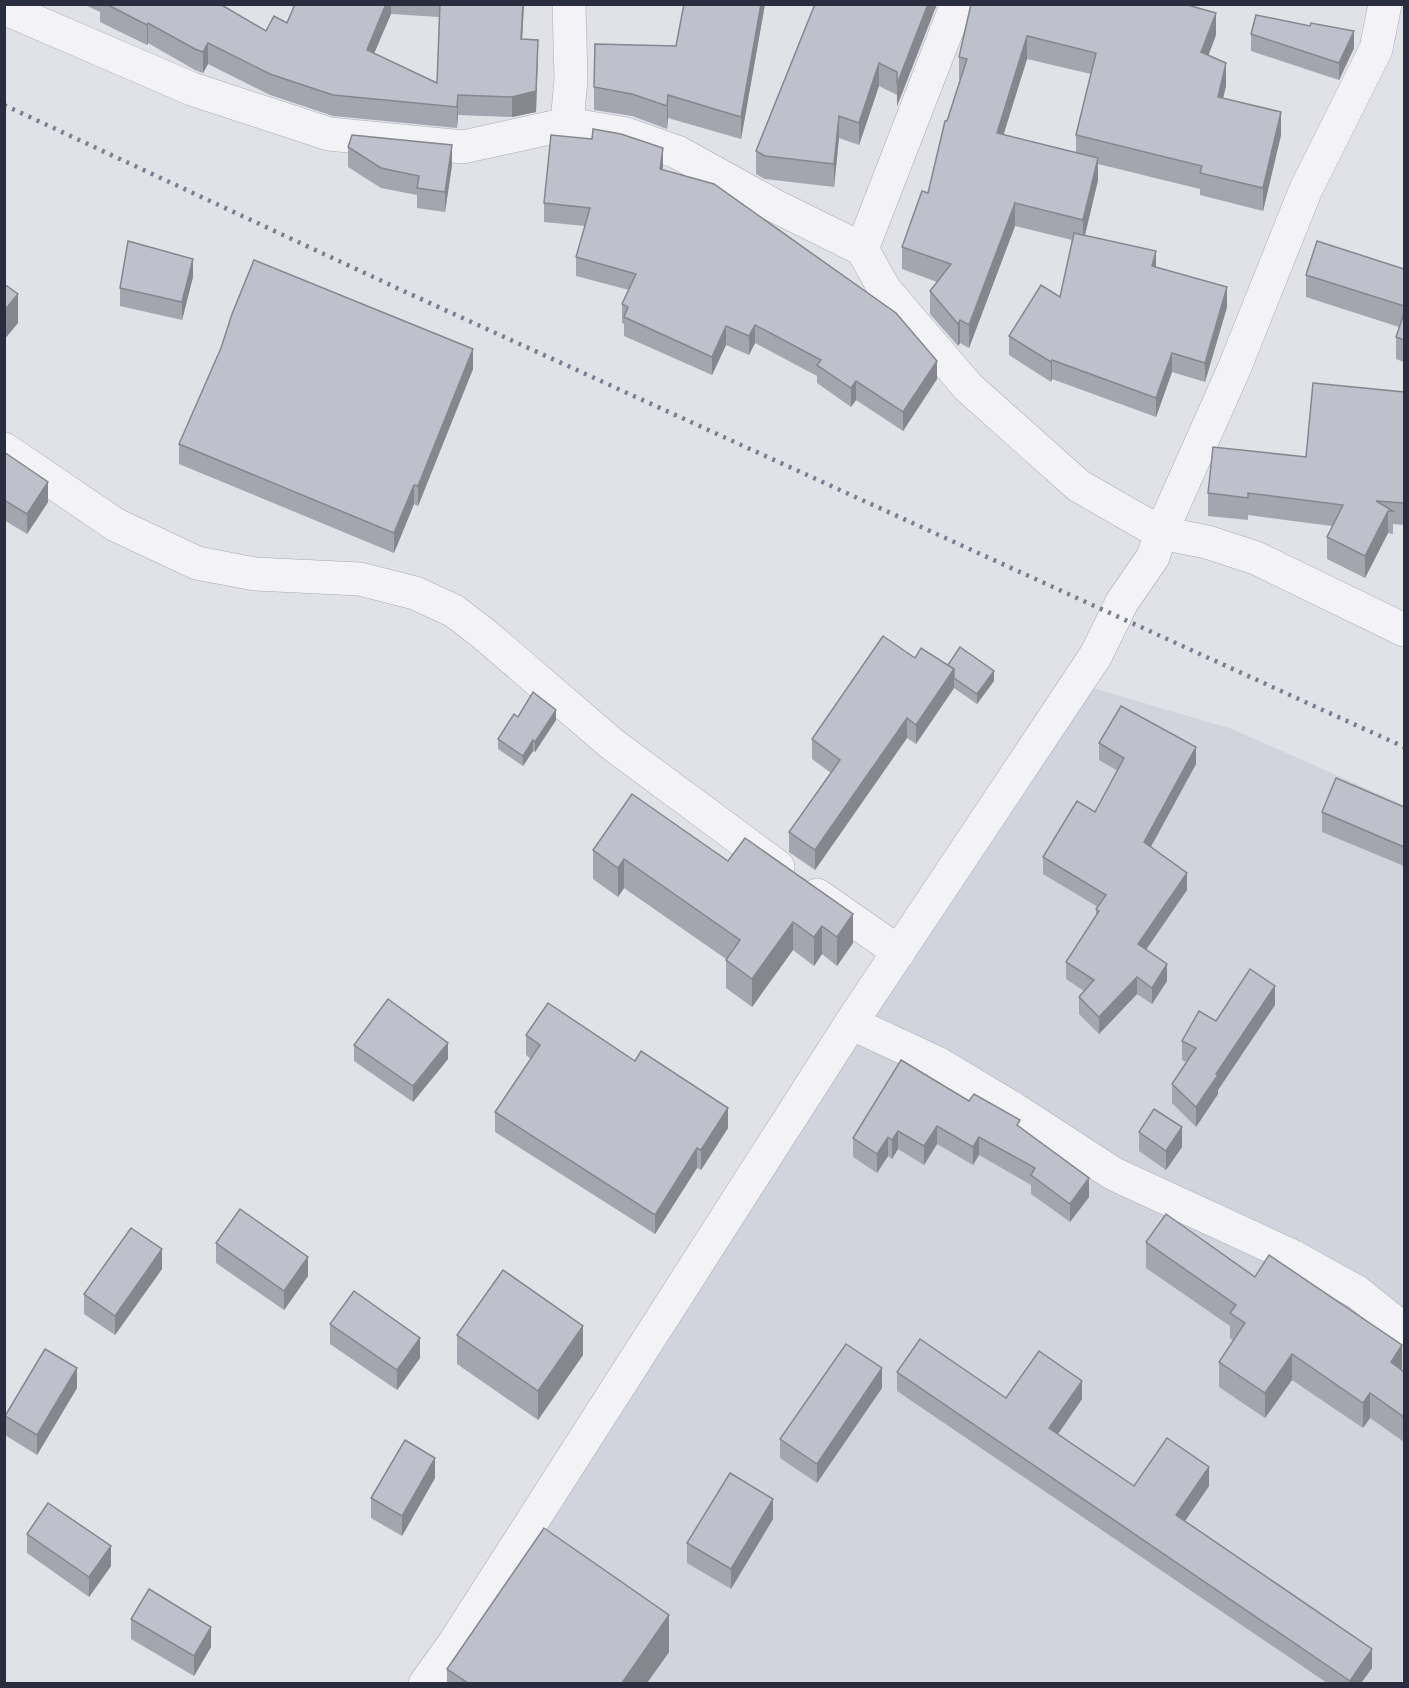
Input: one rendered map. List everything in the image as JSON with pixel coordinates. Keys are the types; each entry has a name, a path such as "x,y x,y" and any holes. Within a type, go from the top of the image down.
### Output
{"street":[{"path":"567,124 571,79 569,4"},
{"path":"862,249 957,4"},
{"path":"425,1683 455,1642 851,1023 1096,655 1122,602 1153,557 1161,533 1234,369 1306,189 1376,49 1385,4"},
{"path":"4,8 192,89 329,134 463,147 567,124 626,134 677,152 774,205 862,249 885,290 968,387 1079,486 1161,533 1207,542 1256,558 1404,630"},
{"path":"4,449 116,525 197,563 255,574 360,579 415,592 454,611 612,744 771,862 899,952"},
{"path":"851,1023 937,1063 1014,1109 1114,1174 1292,1256 1358,1292 1404,1330"}],"shaded area":[{"path":"1086,686 1232,729 1404,805 1404,1683 424,1684"}],"building":[{"path":"106,4 220,4 266,31 274,16 287,23 295,4 386,4 367,50 437,83 440,4 523,4 521,39 538,40 536,91 512,97 458,95 457,107 333,95 270,74 208,43 203,52 195,49 148,23 147,25"},
{"path":"684,4 761,4 741,117 668,95 667,106 632,94 594,87 595,44 676,46"},
{"path":"815,4 928,4 897,84 897,72 879,63 859,123 839,116 834,164 765,156 756,151"},
{"path":"971,4 1184,4 1216,13 1201,52 1226,63 1218,97 1281,112 1263,188 1200,173 1202,166 1076,135 1096,53 1027,36 997,133 1098,158 1083,220 1015,203 969,325 960,320 958,324 930,291 951,264 902,247 922,191 928,193 945,121 947,121 967,59 959,57"},
{"path":"1256,15 1310,26 1311,23 1354,31 1339,63 1251,34"},
{"path":"593,129 621,134 663,148 660,169 714,184 896,313 937,361 903,412 856,381 851,388 817,365 821,360 755,325 749,336 726,326 712,357 624,317 628,307 622,304 636,274 576,257 590,208 544,203 551,135 592,139"},
{"path":"352,135 452,145 445,192 417,188 419,176 381,168 348,147"},
{"path":"1074,233 1156,251 1152,266 1227,287 1205,363 1172,353 1156,398 1052,360 1051,362 1009,336 1041,285 1060,297"},
{"path":"128,241 193,259 182,302 120,288"},
{"path":"1317,241 1404,269 1404,306 1306,275"},
{"path":"254,260 473,349 418,486 414,485 394,533 179,444 221,348"},
{"path":"4,284 18,294 4,311"},
{"path":"1404,313 1404,340 1396,337"},
{"path":"1313,383 1404,392 1404,503 1376,501 1393,511 1388,511 1365,556 1327,537 1343,505 1248,493 1248,498 1208,493 1213,447 1306,457"},
{"path":"4,452 48,482 27,514 4,500"},
{"path":"883,636 915,658 921,648 954,669 916,725 907,718 815,850 789,832 840,760 812,739"},
{"path":"960,647 994,671 977,694 954,678 954,669 948,665"},
{"path":"533,692 556,710 523,756 498,739 514,714 518,717"},
{"path":"1121,706 1196,747 1144,842 1187,873 1138,944 1167,964 1152,988 1137,977 1099,1017 1079,997 1094,980 1066,962 1099,911 1096,909 1106,895 1043,857 1077,801 1095,812 1124,758 1099,743"},
{"path":"1336,778 1404,807 1404,847 1322,812"},
{"path":"632,794 728,861 745,838 853,914 837,937 822,926 814,937 793,922 752,979 726,960 740,940 624,859 618,868 593,850"},
{"path":"1250,969 1275,986 1196,1107 1172,1084 1196,1048 1182,1041 1199,1011 1216,1021"},
{"path":"388,999 448,1043 413,1086 354,1045"},
{"path":"548,1003 635,1061 641,1051 728,1108 701,1150 697,1148 655,1215 495,1112 540,1045 526,1035"},
{"path":"901,1060 969,1101 974,1094 1020,1120 1017,1125 1089,1178 1070,1204 1031,1175 1035,1168 979,1137 973,1147 937,1126 924,1146 898,1131 892,1140 888,1137 877,1154 853,1138"},
{"path":"1154,1109 1182,1127 1166,1151 1139,1132"},
{"path":"240,1209 308,1257 284,1291 216,1243"},
{"path":"1166,1214 1255,1277 1269,1255 1402,1345 1391,1362 1404,1372 1404,1417 1370,1393 1363,1403 1292,1354 1265,1393 1219,1362 1245,1323 1230,1313 1236,1305 1146,1242"},
{"path":"131,1228 162,1249 115,1316 84,1294"},
{"path":"503,1270 583,1326 538,1391 457,1335"},
{"path":"354,1291 420,1338 397,1370 330,1324"},
{"path":"920,1339 1006,1398 1039,1351 1082,1381 1049,1428 1134,1486 1167,1438 1209,1467 1176,1515 1372,1649 1350,1681 897,1372"},
{"path":"846,1344 882,1368 817,1464 780,1439"},
{"path":"45,1349 77,1368 37,1435 5,1416"},
{"path":"405,1440 435,1458 402,1516 371,1498"},
{"path":"730,1473 773,1499 731,1569 687,1543"},
{"path":"48,1503 111,1546 89,1577 27,1534"},
{"path":"544,1528 669,1615 622,1683 468,1683 447,1669"},
{"path":"149,1589 211,1627 194,1656 131,1619"}],"railway":[{"path":"4,105 399,289 1404,747"}]}
